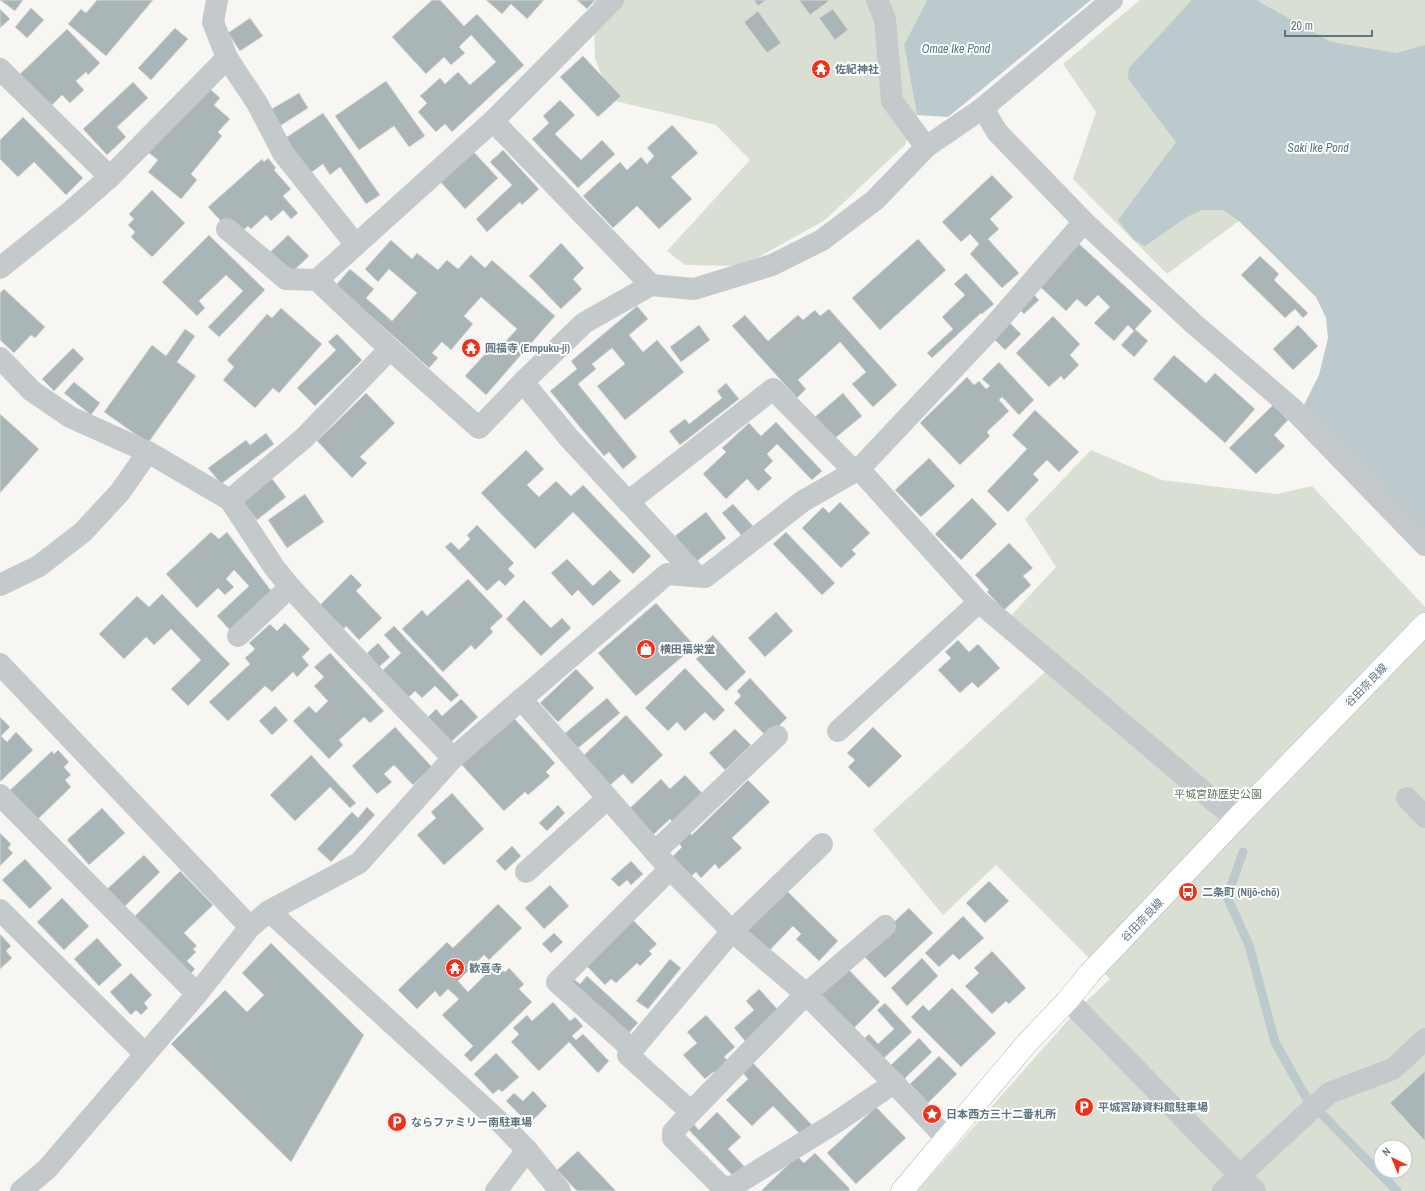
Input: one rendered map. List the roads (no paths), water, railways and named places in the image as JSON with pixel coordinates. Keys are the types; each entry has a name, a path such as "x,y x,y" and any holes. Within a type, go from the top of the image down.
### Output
{"main road":[{"name":"谷田奈良線","path":"902,1191 1028,1042 1068,1000 1089,974 1425,624"}],"street":[{"path":"217,0 213,22 227,58 257,103 283,153 356,245"},
{"path":"317,280 493,121 613,0"},
{"path":"877,0 885,19 892,101 926,147"},
{"path":"227,229 286,279 317,280 390,349 479,428 523,382 584,323 651,285 694,289 772,265 822,240 874,200 926,147 983,108 1112,0"},
{"path":"0,268 70,212 110,177 227,58"},
{"path":"0,69 110,177"},
{"path":"983,108 997,132 1084,222 1194,324 1292,408 1425,546"},
{"path":"493,121 651,285"},
{"path":"21,1191 46,1169 197,994 250,927 269,911 359,863 453,758 667,574 705,577 803,501 857,470 991,329 1084,222"},
{"path":"230,500 304,438 390,349"},
{"path":"0,358 32,391 70,417 148,452 230,500 274,567 290,587 336,637 453,758"},
{"path":"523,382 568,438 697,576"},
{"path":"628,502 773,389 857,470 979,602 1220,806 1238,818"},
{"path":"0,585 39,566 83,532 120,492 148,452"},
{"path":"238,636 290,587"},
{"path":"838,731 979,602"},
{"path":"0,664 250,927"},
{"path":"521,699 670,870 732,931 806,994 946,1138"},
{"path":"655,852 777,736"},
{"path":"0,795 197,994"},
{"path":"526,872 608,798"},
{"path":"1407,798 1425,817"},
{"path":"691,1112 628,1055 732,931 822,844"},
{"path":"632,1050 557,982 670,870"},
{"path":"0,910 145,1054"},
{"path":"269,911 502,1124 527,1150 560,1191"},
{"path":"885,926 806,994 691,1112 674,1132 673,1138 720,1185 730,1188 835,1123 894,1083"},
{"path":"1068,1000 1255,1191"},
{"path":"1223,1191 1329,1093 1393,1069 1425,1039"},
{"path":"496,1191 527,1150"}],"water":[{"name":"Omae Ike Pond","path":"927,0 1091,0 948,117 917,115 904,45"},
{"name":"Saki Ike Pond","path":"1192,0 1256,0 1331,42 1396,53 1425,45 1425,538 1303,407 1319,375 1328,338 1326,318 1316,297 1239,221 1223,210 1202,210 1187,217 1145,246 1134,240 1118,220 1176,142 1128,79 1129,68"}],"waterway":[{"path":"1243,852 1227,897 1249,945 1275,1042 1307,1099 1397,1191"}],"place":[{"name":"佐紀神社","path":"821,69"},
{"name":"圓福寺 (Empuku-ji)","path":"471,348"},
{"name":"横田福栄堂","path":"646,649"},
{"name":"二条町 (Nijō-chō)","path":"1188,892"},
{"name":"歓喜寺","path":"455,968"},
{"name":"平城宮跡資料館駐車場","path":"1084,1107"},
{"name":"日本西方三十二番札所","path":"932,1114"},
{"name":"ならファミリー南駐車場","path":"397,1122"}],"park label":[{"name":"平城宮跡歴史公園","path":"1218,794"}]}
